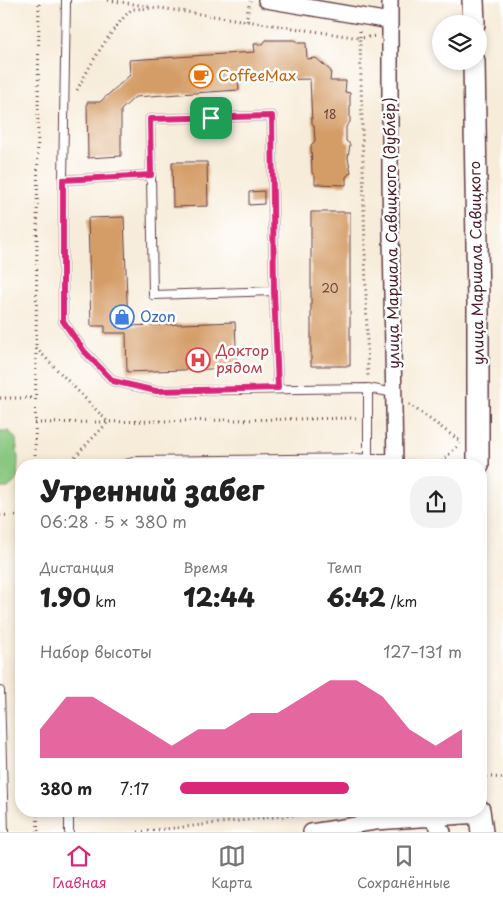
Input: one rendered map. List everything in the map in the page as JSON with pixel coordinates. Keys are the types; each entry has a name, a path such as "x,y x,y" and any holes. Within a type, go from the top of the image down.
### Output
{"street":[{"path":"266,0 390,21"},
{"name":"улица Маршала Савицкого (дублёр)","path":"390,0 390,178 395,459"},
{"path":"473,0 474,15"},
{"name":"улица Маршала Савицкого","path":"474,70 478,305 478,459"},
{"path":"311,832 395,817"},
{"path":"429,817 480,822"},
{"path":"429,817 443,832"}],"lane":[{"path":"66,0 63,321 84,351 113,381 156,391 368,388 394,393"},
{"path":"274,291 153,295 150,119 272,116 274,291 278,388"},
{"path":"63,180 151,175"},
{"path":"368,388 368,458"},
{"path":"347,459 377,459"},
{"path":"0,691 4,832"},
{"path":"69,817 69,832"}],"path":[{"path":"35,459 39,0"},
{"path":"108,0 160,8"},
{"path":"246,21 250,0"},
{"path":"35,347 108,422"},
{"path":"394,393 462,442 444,459"},
{"path":"0,398 35,398"},
{"path":"35,423 368,418"},
{"path":"73,459 108,422"},
{"path":"0,515 15,516"},
{"path":"487,777 503,778"},
{"path":"38,817 38,832"},
{"path":"138,832 274,817"}],"green space":[{"path":"0,431 9,431 16,439 18,459 15,459 15,482 8,488 0,488"}],"building":[{"path":"266,40 295,40 297,43 306,43 307,59 316,58 331,71 330,81 346,81 345,92 350,93 350,122 346,127 346,141 350,144 348,158 351,172 346,177 346,185 315,184 315,176 312,173 311,145 315,141 312,123 310,79 266,80 263,76 238,76 239,90 135,97 121,110 121,156 88,158 87,102 100,102 130,75 129,60 255,52 254,44 263,44"},
{"path":"172,162 207,162 208,206 173,207"},
{"path":"264,191 264,204 249,205 249,192"},
{"path":"311,212 350,212 350,366 311,366"},
{"path":"124,217 128,326 235,322 237,368 127,372 126,333 105,333 105,326 91,326 88,218"}],"place":[{"name":"CoffeeMax","path":"201,76"},
{"name":"Ozon","path":"122,317"},
{"name":"Доктор рядом","path":"198,360"}],"route":[{"path":"272,116 274,291 278,388 156,391 113,381 84,351 63,321 63,180 151,175 150,119 211,118 272,116"}]}
